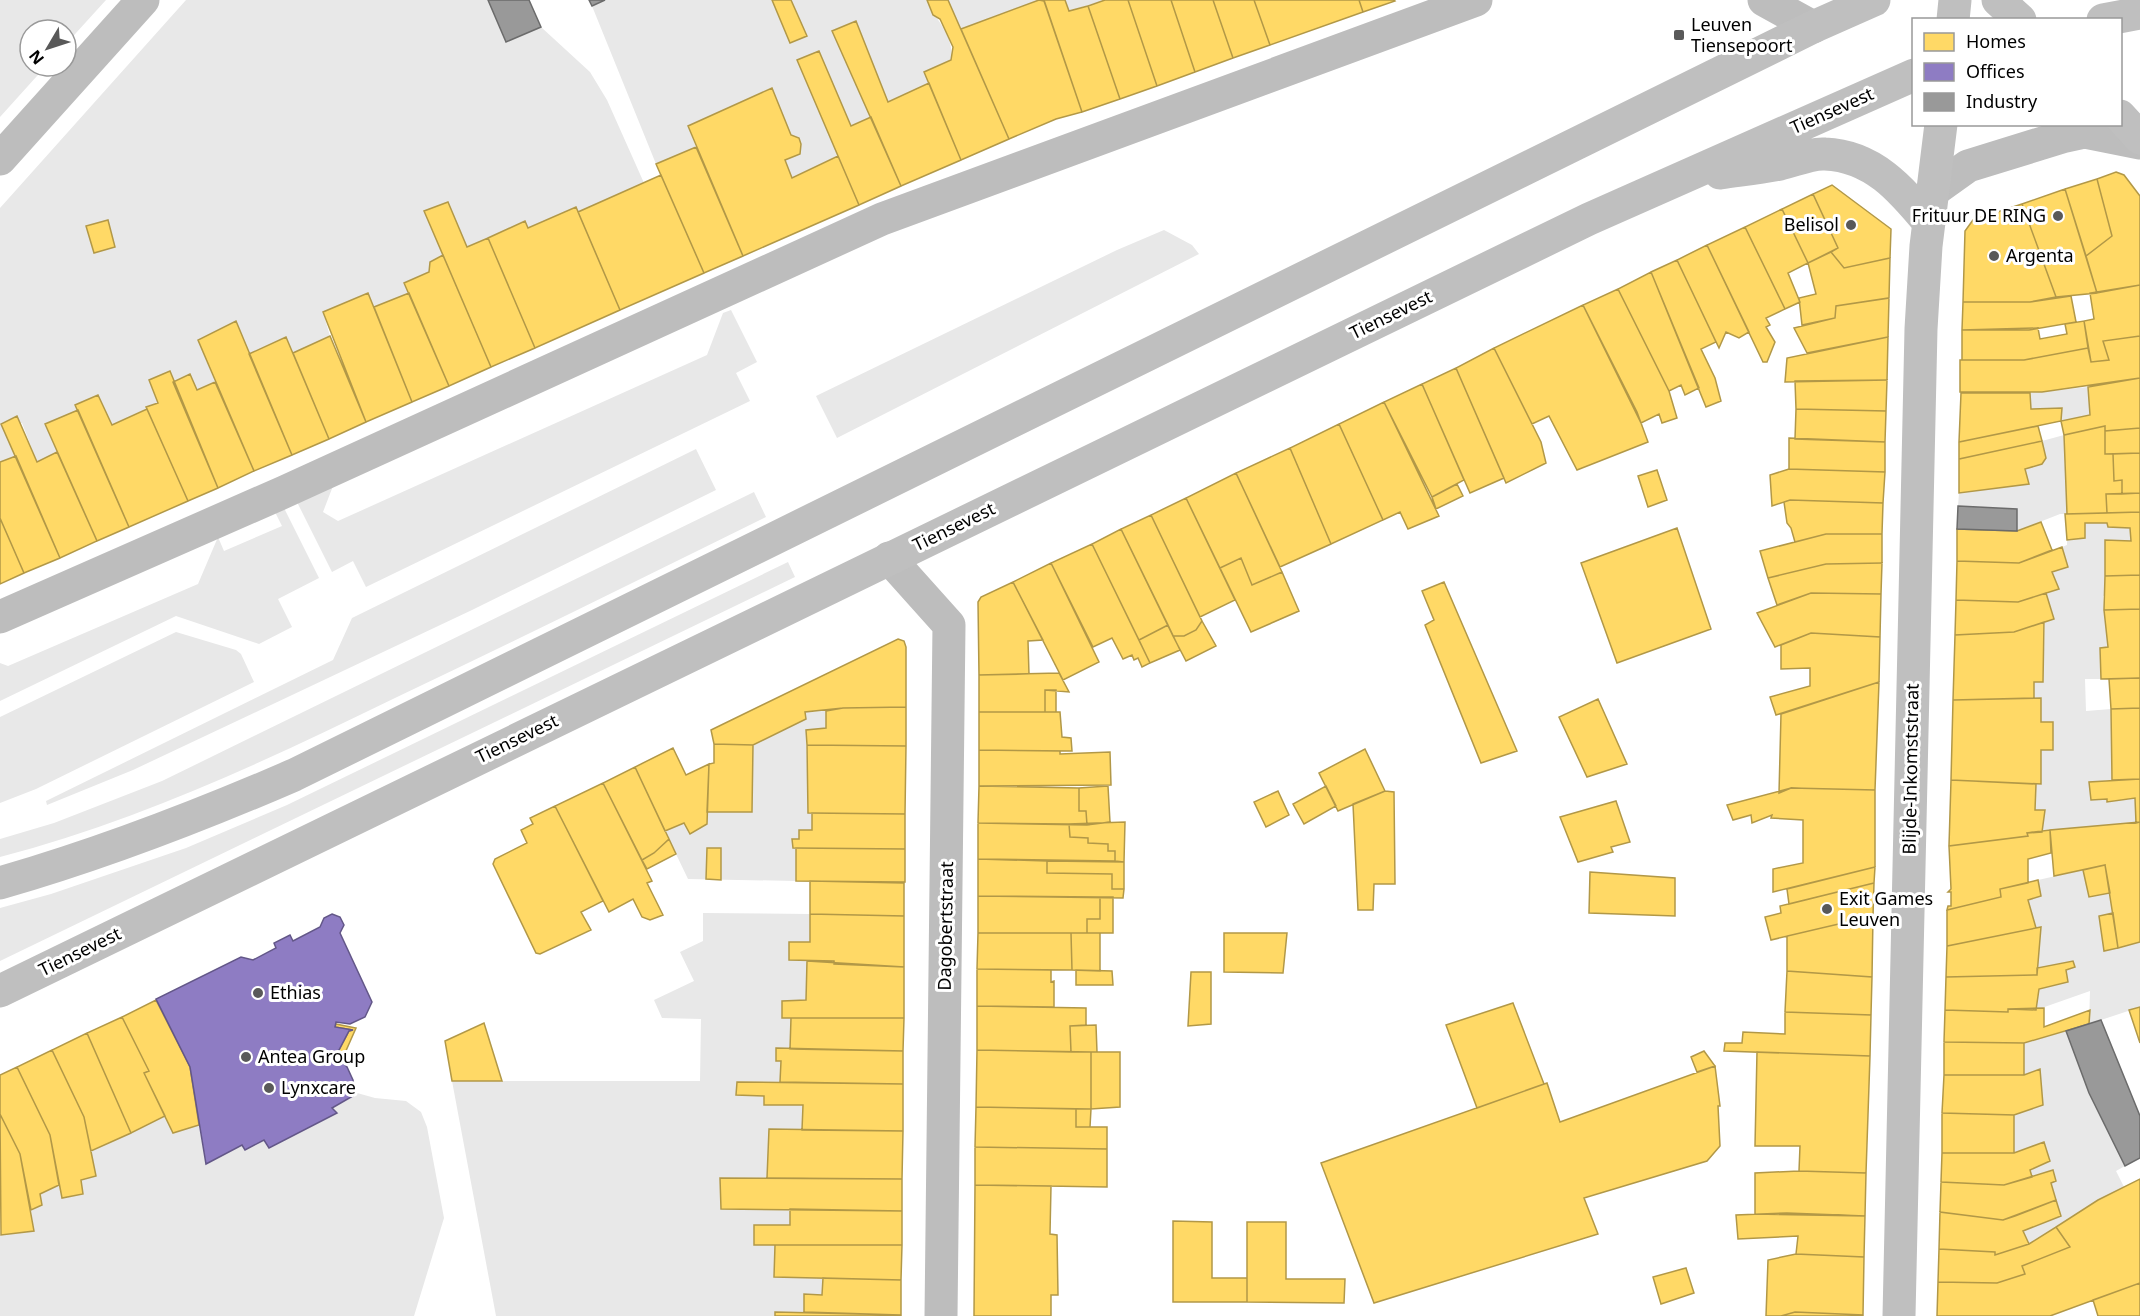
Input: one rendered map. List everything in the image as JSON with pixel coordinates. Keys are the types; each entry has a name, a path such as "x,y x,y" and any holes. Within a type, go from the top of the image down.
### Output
{"main road":[{"path":"0,883 82,860 200,816 294,776 1813,27 1874,0"},
{"path":"1953,18 1955,0"},
{"path":"1998,0 2018,18"},
{"path":"2114,18 2140,13"},
{"name":"Tiensevest","path":"0,991 1437,292 1677,180 1912,76"},
{"path":"2122,117 2140,138"},
{"name":"Blijde-Inkomststraat","path":"1899,1316 1921,329 1929,223 1941,126"},
{"path":"1677,180 1778,164 1823,153 1862,163 1880,171 1900,188 1929,223"}],"street":[{"path":"0,159 143,0"},
{"path":"0,617 295,487 882,219 1476,0"},
{"path":"1764,0 1813,27"},
{"path":"1933,191 1968,166 2062,136 2085,132 2140,143"},
{"name":"Dagobertstraat","path":"890,558 949,625 941,1316"}],"shaded area":[{"path":"0,0 106,0 78,31 78,18 18,18 18,78 35,78 0,117"},
{"path":"186,0 488,0 506,42 541,27 590,72 607,100 644,183 578,212 575,207 528,228 525,222 467,247 448,202 425,211 443,255 430,262 429,272 405,282 409,293 374,307 368,294 323,312 330,336 293,353 286,338 249,354 235,322 198,340 215,382 197,390 190,374 173,382 169,372 150,380 158,403 112,425 98,395 78,410 45,424 57,452 37,462 22,423 19,423 16,456 0,462 0,208"},
{"path":"605,0 927,0 947,35 951,60 924,72 929,83 888,102 856,21 833,30 871,117 851,126 819,51 798,60 838,156 792,178 785,160 800,154 799,138 791,135 771,88 688,126 696,147 656,164 592,6"},
{"path":"948,0 1044,0 1044,1 961,29"},
{"path":"1065,0 1105,0 1069,11"},
{"path":"1164,230 1192,245 1199,254 837,438 816,396 1117,250"},
{"path":"731,310 757,362 736,373 750,401 366,587 353,561 332,572 297,502 333,486 323,512 338,521 707,355 723,313"},
{"path":"2088,387 2090,415 2061,421 2061,408 2031,409 2030,393"},
{"path":"2064,435 2067,514 2060,514 2017,531 2016,509 1958,506 1959,493 2028,484 2025,469 2042,464 2046,458 2042,441"},
{"path":"696,449 716,490 472,610 133,770 47,805 46,801 333,660 352,618"},
{"path":"754,492 766,517 488,653 299,744 202,787 102,826 0,857 0,839 54,823 162,781"},
{"path":"284,508 319,578 278,599 292,627 259,644 176,616 0,701 0,663 8,666 198,584 218,537 224,551 282,526 275,512"},
{"path":"2085,523 2107,523 2108,527 2130,528 2131,541 2105,541 2106,595 2103,596 2108,647 2100,648 2101,679 2085,679 2086,711 2111,709 2112,780 2090,782 2091,800 2107,799 2107,802 2135,798 2136,823 2042,832 2035,810 2036,784 2041,784 2041,750 2053,750 2041,722 2040,698 2034,698 2034,682 2043,681 2046,593 2059,589 2052,572 2068,566 2062,547 2067,545 2067,540 2085,538"},
{"path":"788,562 795,577 0,961 0,908 51,894 186,848 287,805"},
{"path":"176,632 236,650 241,654 254,682 36,789 0,803 0,717"},
{"path":"826,711 826,728 806,730 808,812 812,813 812,830 799,830 799,839 793,839 793,847 796,848 796,881 688,879 665,831 684,823 690,833 707,824 707,812 752,812 753,745 806,719 805,712"},
{"path":"2105,865 2118,947 2140,942 2140,1007 2089,1024 2090,991 2036,1010 2039,989 2067,982 2066,970 2075,967 2073,961 2037,968 2041,927 2036,928 2028,900 2038,880"},
{"path":"703,913 810,914 810,942 789,942 789,960 807,961 806,1000 782,1001 782,1018 791,1018 790,1049 776,1049 776,1061 781,1061 780,1082 737,1082 736,1094 764,1096 764,1105 803,1105 802,1130 769,1130 767,1178 721,1178 790,1209 790,1225 754,1225 754,1245 775,1245 775,1277 823,1278 822,1295 805,1294 804,1312 776,1312 775,1316 496,1316 452,1081 700,1081 701,1019 662,1018 654,1000 694,981 680,952 703,941"},
{"path":"2066,1031 2089,1093 2125,1166 2116,1171 2124,1187 2098,1200 2029,1244 2023,1231 2061,1216 2051,1183 2056,1180 2053,1170 2032,1177 2030,1170 2050,1161 2044,1143 2014,1153 2014,1115 2043,1104 2040,1069 2024,1075 2024,1043"},
{"path":"350,1091 375,1098 406,1101 421,1112 427,1127 444,1218 414,1316 0,1316 0,1232 1,1235 34,1231 31,1210 42,1205 40,1194 59,1185 63,1198 83,1194 81,1180 96,1176 91,1151 165,1116 173,1133 199,1125 206,1164 242,1145 264,1140 269,1148 336,1114 332,1108 353,1097"}],"building: Homes":[{"path":"772,0 791,0 807,36 790,43"},
{"path":"927,0 948,0 1009,139 961,160 924,72 951,60 953,47 940,19 933,15"},
{"path":"1039,0 1044,1 1082,112 1056,119 1009,139 961,29"},
{"path":"1044,0 1065,0 1069,11 1088,6 1120,99 1082,112"},
{"path":"1105,0 1128,0 1157,86 1120,99 1088,6"},
{"path":"1128,0 1171,0 1195,72 1157,86"},
{"path":"1171,0 1213,0 1233,58 1195,72"},
{"path":"1213,0 1254,0 1270,45 1233,58"},
{"path":"1254,0 1359,0 1363,12 1270,45"},
{"path":"1359,0 1394,0 1395,1 1363,12"},
{"path":"856,21 888,102 929,83 961,160 901,186 832,31"},
{"path":"819,51 851,126 871,117 901,186 859,205 797,60"},
{"path":"772,88 791,135 799,138 801,144 800,154 785,160 792,178 838,156 859,205 743,256 688,126"},
{"path":"696,147 743,256 704,273 656,164"},
{"path":"2116,172 2124,175 2140,196 2140,285 2097,293 2086,256 2112,236 2097,179"},
{"path":"661,175 704,273 620,310 578,212"},
{"path":"2097,179 2112,236 2086,256 2065,189"},
{"path":"1832,185 1891,229 1890,258 1844,268 1831,252 1838,248 1813,194"},
{"path":"2065,189 2097,293 2056,297 2022,204"},
{"path":"1813,194 1838,248 1808,263 1782,209"},
{"path":"448,202 467,247 488,238 535,348 491,367 424,211"},
{"path":"2022,204 2056,297 2030,302 1963,302 1965,231 1973,220"},
{"path":"576,207 620,310 535,348 488,238 525,221 528,228"},
{"path":"1782,209 1808,263 1788,273 1800,302 1785,309 1745,227"},
{"path":"108,220 115,247 94,253 86,226"},
{"path":"1745,227 1785,309 1766,318 1770,325 1766,327 1775,342 1767,362 1763,362 1707,245"},
{"path":"1707,245 1749,332 1739,338 1726,332 1719,348 1677,260"},
{"path":"1831,252 1844,268 1890,258 1889,298 1836,306 1835,318 1802,325 1799,298 1816,294 1808,263"},
{"path":"443,255 491,367 449,386 404,283 429,272 430,262"},
{"path":"1677,260 1716,342 1701,349 1715,378 1721,401 1706,407 1651,272"},
{"path":"1651,272 1699,388 1685,395 1681,385 1669,391 1618,289"},
{"path":"2140,285 2140,336 2103,341 2109,360 2091,362 2084,321 2094,319 2090,293"},
{"path":"1618,289 1669,391 1677,418 1662,423 1659,414 1641,423 1583,305"},
{"path":"368,293 412,402 366,422 323,312"},
{"path":"409,293 449,386 412,402 374,307"},
{"path":"2071,296 2076,322 2029,330 1962,330 1963,302 2030,302"},
{"path":"1889,298 1888,337 1807,353 1794,328 1835,318 1836,306"},
{"path":"1583,305 1637,412 1648,442 1577,470 1549,416 1532,424 1494,348"},
{"path":"236,321 292,455 254,471 198,340"},
{"path":"2084,321 2088,348 2024,360 1962,360 1962,330 2038,328 2040,339 2067,334 2065,324"},
{"path":"330,336 366,422 329,439 293,353"},
{"path":"2140,336 2140,378 2042,392 1960,392 1960,360 2024,360 2088,348 2091,362 2109,360 2103,341"},
{"path":"286,337 329,439 292,455 249,354"},
{"path":"1888,337 1887,380 1785,382 1787,358"},
{"path":"1494,348 1541,442 1546,463 1506,483 1456,368"},
{"path":"1456,368 1504,478 1470,493 1422,384"},
{"path":"170,371 218,488 188,501 146,407 158,403 149,380"},
{"path":"190,374 197,390 215,382 254,471 218,488 173,382"},
{"path":"2140,378 2140,428 2105,431 2105,426 2064,435 2061,421 2090,415 2088,387"},
{"path":"1887,380 1886,411 1796,409 1795,381"},
{"path":"1422,384 1464,480 1432,497 1384,402"},
{"path":"1961,393 2030,393 2031,409 2062,408 2061,421 1959,442"},
{"path":"98,395 112,425 147,409 188,501 129,527 75,405"},
{"path":"1384,402 1439,516 1408,529 1400,512 1383,520 1339,424"},
{"path":"1796,409 1886,411 1885,442 1795,439"},
{"path":"78,410 129,527 97,541 45,424"},
{"path":"17,416 37,462 57,452 97,541 60,558 1,424"},
{"path":"1339,424 1383,520 1331,544 1290,448"},
{"path":"2038,426 2042,441 1959,459 1959,442"},
{"path":"2105,426 2105,454 2113,454 2114,481 2122,480 2122,494 2106,494 2107,513 2067,514 2064,435"},
{"path":"2140,428 2140,453 2105,454 2105,431"},
{"path":"1789,438 1885,442 1885,472 1789,469"},
{"path":"2042,441 2046,458 2042,464 2025,469 2029,484 1959,493 1959,459"},
{"path":"1290,448 1331,544 1280,567 1236,473"},
{"path":"2140,453 2140,493 2122,494 2122,480 2114,481 2113,454"},
{"path":"16,456 60,558 24,573 0,518 0,462"},
{"path":"1789,469 1885,472 1883,503 1790,500 1772,506 1770,475"},
{"path":"1657,470 1667,500 1648,507 1638,476"},
{"path":"1236,473 1282,572 1252,585 1241,558 1220,568 1186,498"},
{"path":"1457,484 1463,496 1436,509 1432,497"},
{"path":"2140,493 2140,512 2107,513 2106,494"},
{"path":"1186,498 1235,600 1200,617 1151,515"},
{"path":"1790,500 1883,503 1882,534 1826,534 1795,542 1787,523 1784,502"},
{"path":"2140,512 2140,575 2105,576 2105,540 2131,541 2130,528 2108,527 2107,523 2085,523 2085,538 2067,540 2065,514"},
{"path":"1151,515 1202,621 1196,630 1184,636 1173,636 1121,529"},
{"path":"0,518 24,573 0,584"},
{"path":"2041,522 2052,550 2019,563 1957,561 1957,529 2017,531"},
{"path":"1677,528 1711,629 1617,663 1581,563"},
{"path":"1121,529 1168,625 1139,640 1092,544"},
{"path":"1826,534 1882,534 1882,563 1826,564 1768,578 1760,551"},
{"path":"1092,544 1150,663 1142,667 1138,658 1134,660 1132,655 1123,659 1112,638 1093,647 1051,563"},
{"path":"2062,547 2068,567 2052,572 2059,589 2018,602 1956,600 1957,561 2019,563"},
{"path":"1241,558 1252,585 1282,572 1299,611 1251,632 1220,568"},
{"path":"1051,563 1099,662 1063,680 1013,582"},
{"path":"1882,563 1881,594 1811,593 1777,605 1768,578 1826,564"},
{"path":"2140,575 2140,609 2104,610 2105,576"},
{"path":"1013,582 1043,640 1028,641 1029,674 979,675 978,602 981,597"},
{"path":"1444,582 1517,751 1481,763 1425,625 1434,620 1422,591"},
{"path":"1811,593 1881,594 1880,637 1811,633 1775,647 1757,613"},
{"path":"2046,593 2054,619 2014,632 1955,635 1956,600 2018,602"},
{"path":"2140,609 2140,678 2101,679 2100,648 2108,647 2104,610"},
{"path":"1202,621 1216,646 1186,661 1173,636 1184,636 1196,630"},
{"path":"2044,622 2043,682 2034,682 2034,698 1953,700 1955,635 2014,632"},
{"path":"1168,625 1180,650 1150,663 1139,640"},
{"path":"1811,633 1880,637 1879,682 1776,715 1770,697 1810,686 1810,668 1781,669 1781,645"},
{"path":"898,639 904,641 906,647 906,707 843,708 805,712 806,719 753,745 714,744 711,730"},
{"path":"1059,673 1069,692 1045,690 1045,712 979,712 979,675"},
{"path":"2140,678 2140,708 2111,709 2109,679"},
{"path":"1879,682 1875,790 1791,788 1779,793 1781,714"},
{"path":"1045,690 1056,690 1056,712 1045,712"},
{"path":"2041,698 2041,722 2053,722 2053,750 2041,750 2041,784 1951,780 1953,700"},
{"path":"1598,699 1627,764 1587,777 1559,717"},
{"path":"906,707 906,746 807,745 806,730 826,728 826,711 843,708"},
{"path":"2140,708 2140,779 2112,780 2111,709"},
{"path":"979,712 1060,712 1062,737 1071,738 1072,751 979,750"},
{"path":"714,744 753,745 752,812 707,812 709,764 714,763"},
{"path":"807,745 906,746 905,814 808,813"},
{"path":"673,748 686,775 709,764 707,824 690,834 684,823 665,831 635,767"},
{"path":"1365,749 1385,791 1338,811 1319,773"},
{"path":"979,750 1060,751 1060,754 1110,752 1111,785 979,786"},
{"path":"635,767 669,839 654,853 642,860 603,783"},
{"path":"2140,779 2140,822 2136,823 2135,798 2107,802 2107,799 2091,800 2089,782"},
{"path":"1951,780 2036,784 2035,810 2045,810 2042,832 2027,833 2028,836 1949,846"},
{"path":"603,783 652,881 647,883 663,915 650,920 642,917 633,899 609,912 555,806"},
{"path":"979,786 1079,788 1079,811 1086,811 1087,825 978,823"},
{"path":"1108,786 1110,822 1087,825 1086,811 1079,811 1079,788"},
{"path":"1326,786 1336,806 1304,824 1293,804"},
{"path":"1791,788 1875,790 1875,867 1773,892 1773,869 1803,863 1803,820 1771,818 1772,815 1752,823 1751,815 1733,820 1727,805"},
{"path":"1278,791 1289,815 1266,827 1254,802"},
{"path":"1385,791 1394,792 1395,884 1374,884 1373,910 1358,910 1353,804"},
{"path":"1616,801 1630,842 1611,847 1613,852 1578,862 1560,817"},
{"path":"555,806 603,901 581,912 591,930 540,954 536,953 493,864 495,859 527,843 521,830 533,824 530,818"},
{"path":"812,813 905,814 905,849 793,848 792,839 799,839 799,830 812,830"},
{"path":"1125,822 1124,862 1115,861 1115,851 1108,851 1108,844 1088,843 1088,838 1070,837 1069,824"},
{"path":"2140,822 2140,942 2118,948 2105,865 2054,876 2050,830"},
{"path":"978,823 1069,824 1070,837 1088,838 1088,843 1108,844 1108,851 1115,851 1115,861 978,859"},
{"path":"2050,830 2051,853 2028,859 2028,883 2000,889 2001,897 1947,910 1948,906 1951,906 1951,892 1948,892 1951,889 1949,846 2028,836 2027,833"},
{"path":"669,839 676,854 647,869 642,860 654,853"},
{"path":"707,848 721,848 721,880 706,879"},
{"path":"796,848 905,849 905,882 796,881"},
{"path":"978,859 1047,861 1047,873 1112,874 1112,889 1124,889 1123,898 978,896"},
{"path":"1047,861 1124,862 1124,889 1112,889 1112,874 1047,873"},
{"path":"2105,865 2110,893 2089,897 2083,870"},
{"path":"1875,867 1874,883 1789,904 1787,889"},
{"path":"1590,872 1675,878 1675,916 1589,913"},
{"path":"2038,880 2041,896 2028,900 2036,928 1947,946 1947,910 2001,897 2000,889"},
{"path":"810,881 904,883 904,916 810,914"},
{"name":"Exit Games Leuven","path":"1874,883 1873,916 1771,940 1765,917 1781,913 1780,906"},
{"path":"978,896 1100,897 1100,919 1087,919 1087,933 978,933"},
{"path":"1100,897 1113,897 1113,933 1087,933 1087,919 1100,919"},
{"path":"2113,913 2118,948 2104,951 2099,916"},
{"path":"810,914 904,916 904,967 789,960 789,942 810,942"},
{"path":"1873,916 1872,977 1787,971 1787,936"},
{"path":"2041,927 2037,975 1946,977 1947,946"},
{"path":"978,933 1071,933 1072,970 977,969"},
{"path":"1071,933 1100,933 1100,971 1072,970"},
{"path":"1224,933 1287,933 1283,973 1224,972"},
{"path":"807,961 904,967 904,1018 782,1018 782,1001 806,1000"},
{"path":"2073,961 2075,967 2066,970 2068,982 2039,989 2036,1010 2008,1009 2008,1012 1945,1010 1946,977 2037,975 2037,968"},
{"path":"977,969 1051,970 1051,982 1054,981 1054,1007 977,1006"},
{"path":"1076,970 1112,971 1113,985 1076,985"},
{"path":"1787,971 1872,977 1871,1015 1785,1012"},
{"path":"1191,972 1211,972 1211,1024 1188,1026"},
{"path":"156,1000 190,1067 199,1125 173,1133 144,1073 149,1071 122,1017"},
{"path":"1513,1003 1544,1084 1477,1108 1446,1025"},
{"path":"977,1006 1086,1008 1086,1025 1070,1026 1071,1052 977,1050"},
{"path":"2140,1007 2140,1043 2129,1010"},
{"path":"2044,1008 2044,1027 2090,1010 2089,1024 2024,1043 1944,1042 1945,1010 2008,1012 2008,1009"},
{"path":"1785,1012 1871,1015 1870,1056 1724,1051 1725,1043 1742,1043 1743,1032 1785,1034"},
{"path":"122,1017 149,1071 144,1073 165,1116 131,1133 87,1033"},
{"path":"791,1018 904,1018 903,1051 790,1049"},
{"path":"484,1023 502,1081 452,1081 445,1041"},
{"path":"336,1024 356,1028 345,1053 333,1060 331,1055 339,1050 349,1031 353,1030 335,1027"},
{"path":"1096,1025 1097,1052 1071,1052 1070,1026"},
{"path":"87,1033 131,1133 91,1151 84,1117 52,1050"},
{"path":"1944,1042 2024,1043 2024,1075 1944,1075"},
{"path":"776,1048 903,1051 903,1084 780,1082 781,1061 776,1061"},
{"path":"52,1050 84,1117 96,1176 81,1180 83,1194 62,1198 50,1135 17,1067"},
{"path":"977,1050 1091,1052 1091,1109 976,1107"},
{"path":"1704,1051 1715,1066 1697,1072 1691,1057"},
{"path":"1091,1052 1120,1052 1120,1107 1091,1109"},
{"path":"1757,1052 1870,1056 1866,1173 1799,1171 1800,1146 1755,1146"},
{"path":"1715,1066 1720,1106 1718,1106 1720,1146 1707,1161 1584,1198 1598,1234 1374,1303 1321,1163 1547,1083 1560,1122"},
{"path":"17,1067 50,1135 59,1185 40,1194 42,1205 31,1210 20,1154 0,1114 0,1075"},
{"path":"2040,1069 2043,1105 2014,1115 1942,1113 1944,1075 2024,1075"},
{"path":"737,1082 903,1084 903,1131 802,1130 803,1105 764,1105 764,1096 736,1095"},
{"path":"976,1107 1076,1109 1076,1127 1107,1127 1107,1149 975,1147"},
{"path":"1076,1109 1091,1109 1090,1127 1076,1127"},
{"path":"1942,1113 2014,1115 2014,1153 1942,1153"},
{"path":"0,1114 20,1154 34,1231 1,1235"},
{"path":"769,1129 903,1131 902,1179 767,1178"},
{"path":"2044,1142 2050,1161 2030,1170 2032,1177 2004,1185 1941,1182 1942,1153 2014,1153"},
{"path":"975,1147 1107,1149 1107,1187 975,1185"},
{"path":"2053,1170 2056,1181 2051,1183 2056,1200 2015,1216 2003,1220 1940,1212 1941,1182 2004,1185"},
{"path":"1799,1171 1866,1173 1865,1216 1755,1214 1755,1173"},
{"path":"720,1178 902,1179 902,1211 721,1209"},
{"path":"2140,1179 2140,1283 2050,1316 1937,1316 1938,1282 1997,1283 2025,1274 2022,1266 2070,1247 2056,1227 2098,1200"},
{"path":"975,1185 1051,1186 1050,1234 1057,1235 1058,1295 1051,1295 1051,1316 974,1316"},
{"path":"2056,1200 2061,1216 2023,1231 2029,1244 1995,1255 1995,1252 1939,1249 1940,1212 2003,1220"},
{"path":"790,1209 902,1211 902,1245 754,1245 754,1225 790,1225"},
{"path":"1787,1213 1865,1216 1864,1257 1796,1254 1798,1236 1738,1239 1736,1215"},
{"path":"1173,1221 1212,1222 1212,1278 1247,1278 1247,1302 1173,1302"},
{"path":"1247,1222 1286,1222 1286,1279 1345,1279 1344,1303 1247,1302"},
{"path":"2056,1227 2070,1247 2022,1266 2025,1274 1997,1283 1938,1282 1939,1249 1995,1252 1995,1255 2029,1244"},
{"path":"775,1245 902,1245 901,1280 774,1277"},
{"path":"1796,1254 1864,1257 1863,1315 1795,1312 1781,1316 1766,1316 1768,1260"},
{"path":"1686,1268 1694,1293 1661,1304 1653,1277"},
{"path":"823,1278 901,1280 901,1315 804,1312 804,1294 822,1295"},
{"path":"2140,1283 2140,1316 2098,1316 2093,1300"},
{"path":"775,1312 901,1315 901,1316 775,1316"},
{"path":"1795,1312 1863,1315 1863,1316 1781,1316"}],"building: Offices":[{"path":"332,914 340,917 344,925 340,933 372,1002 365,1017 350,1024 336,1022 335,1027 353,1030 349,1031 339,1050 331,1055 333,1060 337,1057 347,1067 353,1080 355,1091 350,1091 353,1096 332,1108 337,1113 269,1148 264,1140 245,1150 242,1145 206,1164 190,1067 156,999 241,957 253,960 276,948 274,943 290,935 293,941 320,927 324,918"}],"building: Industry":[{"path":"488,0 529,0 541,27 506,42"},
{"path":"589,0 605,0 592,6"},
{"path":"1958,506 2017,509 2017,531 1957,529"},
{"path":"2101,1020 2140,1116 2140,1158 2125,1166 2089,1093 2066,1031"}],"place":[{"name":"Leuven Tiensepoort","path":"1679,35"},
{"name":"Frituur DE RING","path":"2058,216"},
{"name":"Belisol","path":"1851,225"},
{"name":"Argenta","path":"1994,256"},
{"name":"Exit Games Leuven","path":"1827,909"},
{"name":"Ethias","path":"258,993"},
{"name":"Antea Group","path":"246,1057"},
{"name":"Lynxcare","path":"269,1088"}]}
